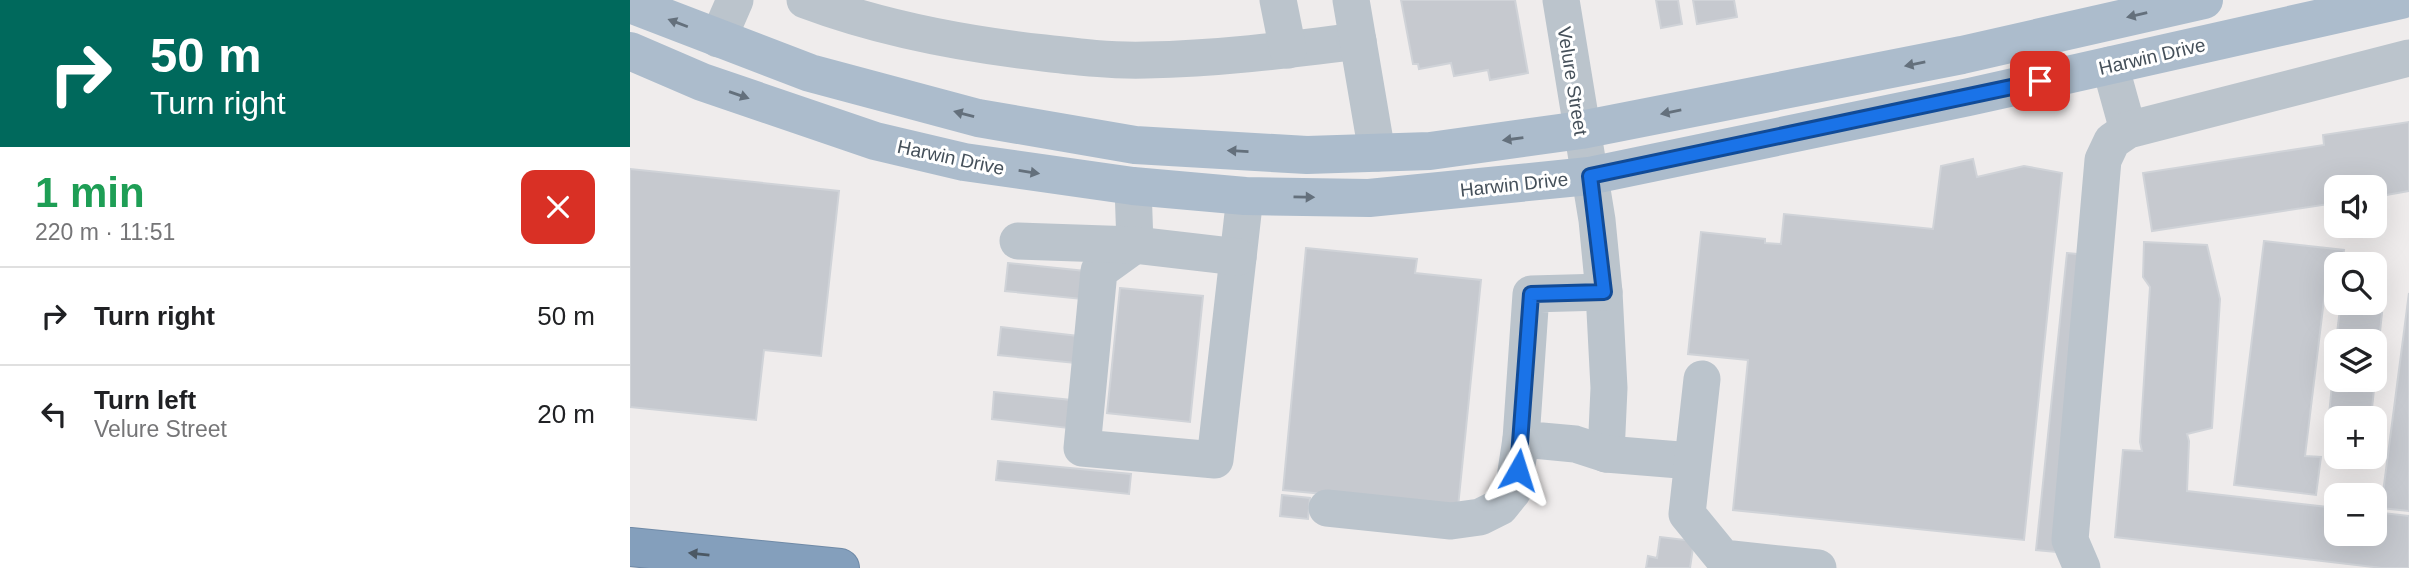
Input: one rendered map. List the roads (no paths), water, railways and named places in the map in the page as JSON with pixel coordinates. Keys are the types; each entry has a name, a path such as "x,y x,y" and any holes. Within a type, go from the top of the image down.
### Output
{"highway":[{"path":"630,547 840,568"}],"main road":[{"path":"630,5 810,73 978,118 1135,145 1307,155 1430,151 1581,130 1962,55 2204,0"},
{"path":"2230,38 2274,6 2298,0"},
{"name":"Harwin Drive","path":"630,51 702,82 887,144 964,162 1133,186 1245,196 1369,198 1590,176 1969,97 2401,0"},
{"path":"702,82 718,39"},
{"path":"1962,55 1969,97"},
{"path":"1133,186 1135,145"}],"street":[{"path":"718,39 735,0"},
{"path":"1278,0 1288,50"},
{"path":"1351,0 1377,153"},
{"name":"Velure Street","path":"1561,0 1590,176 1604,292 1609,387 1606,454"},
{"path":"817,2 919,34 1076,57 1142,61 1214,58 1358,41"},
{"path":"2082,568 2070,540 2103,160 2112,141 2128,130 2409,58"},
{"path":"2110,65 2128,130"},
{"path":"1133,186 1135,245"},
{"path":"1135,245 1100,271 1082,448 1215,460 1245,196"},
{"path":"1018,241 1135,245 1238,257"},
{"path":"1327,508 1451,521 1480,517 1500,507 1513,491 1521,439 1531,294 1604,292"},
{"path":"1702,379 1687,514 1723,558 1818,568"},
{"path":"1521,439 1575,444 1606,454 1692,461"}]}
